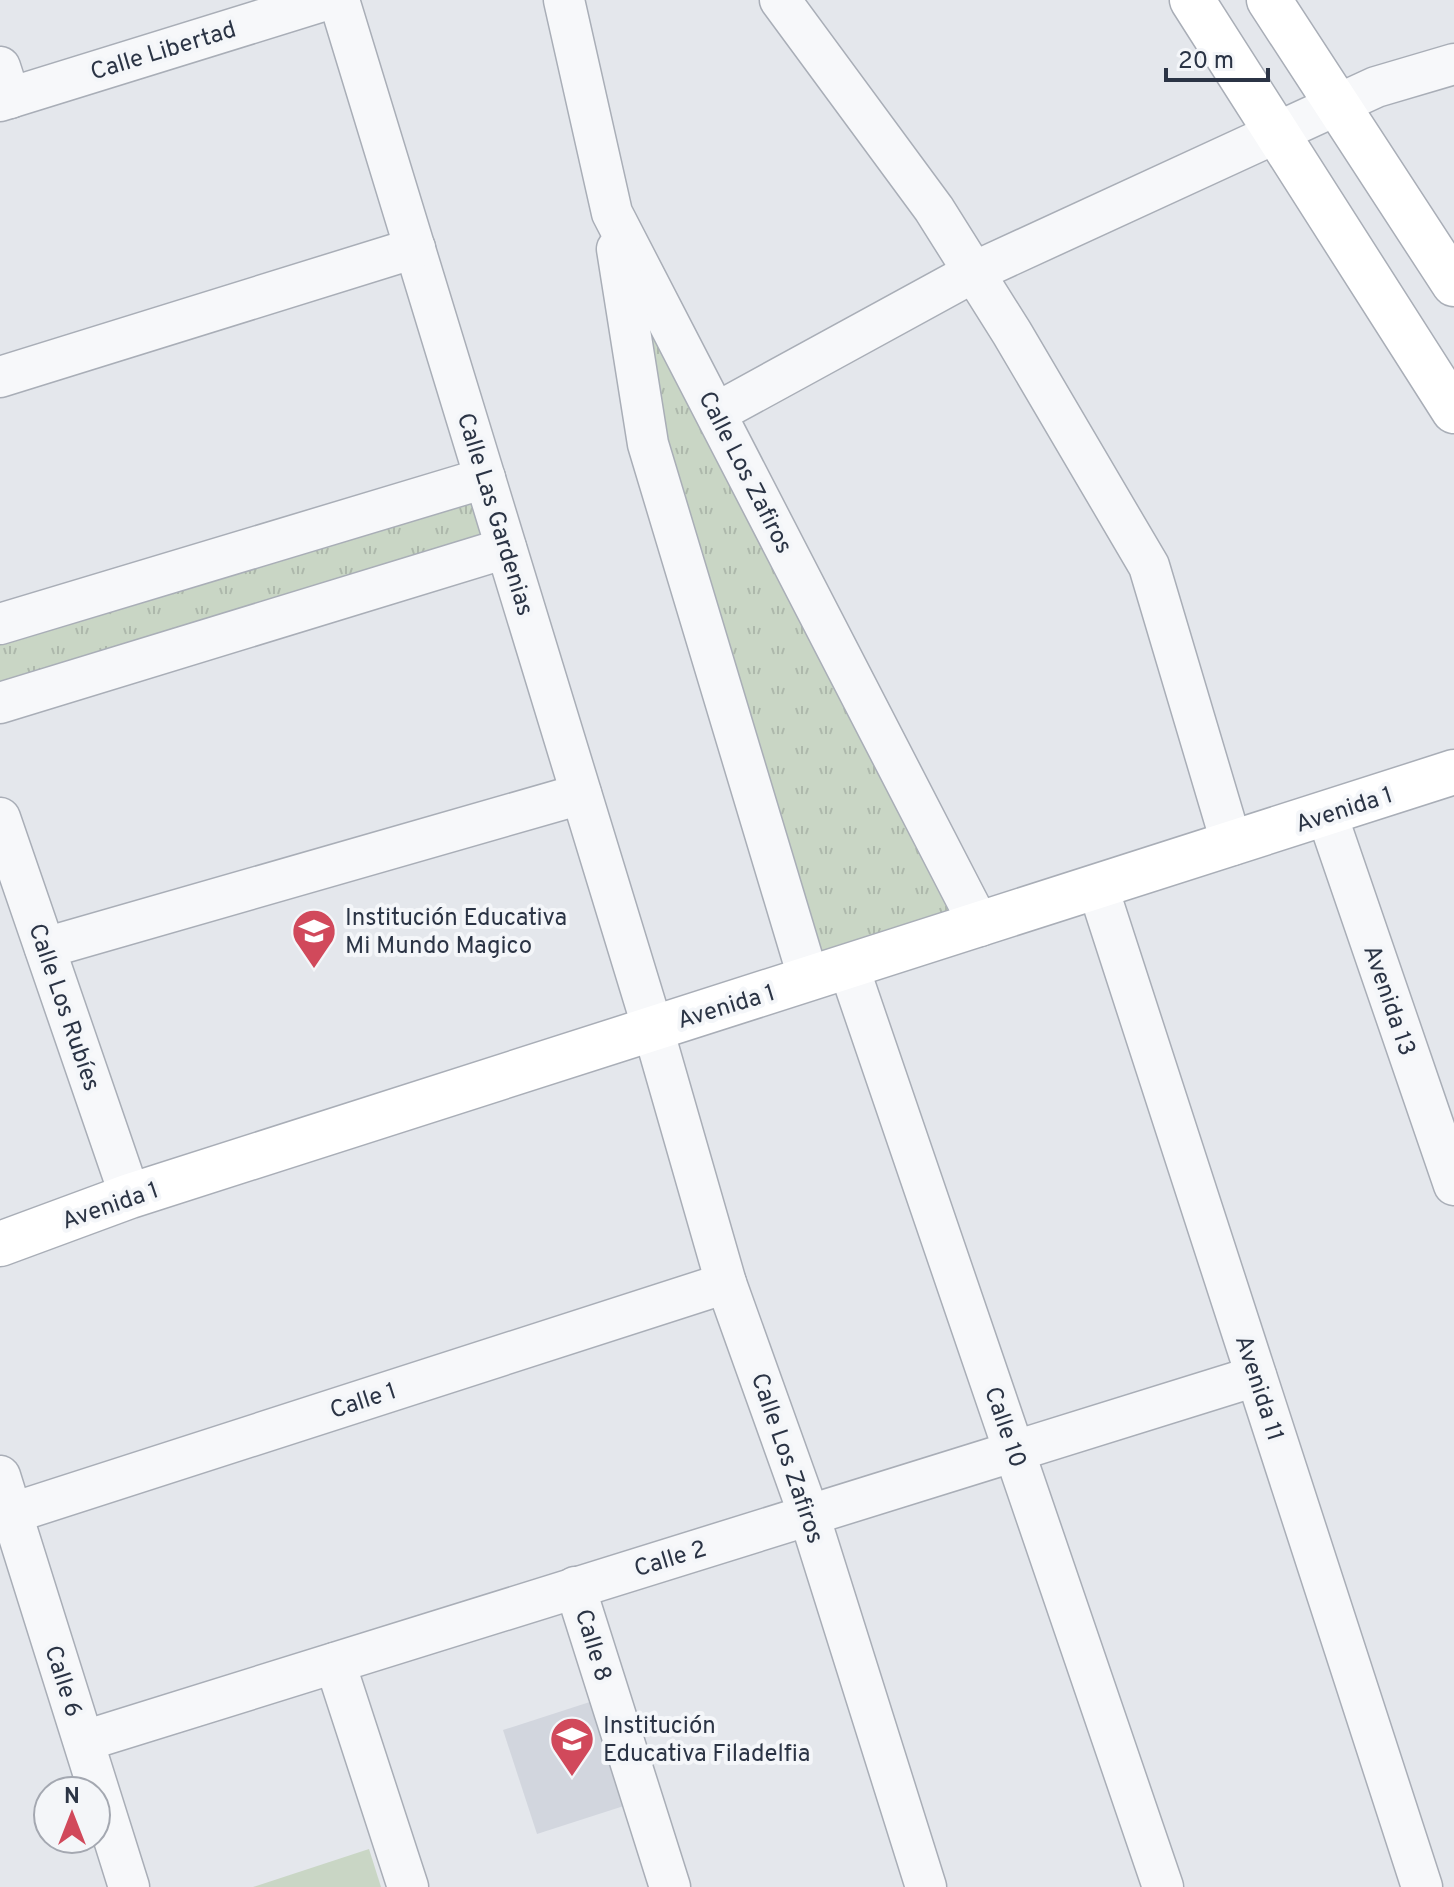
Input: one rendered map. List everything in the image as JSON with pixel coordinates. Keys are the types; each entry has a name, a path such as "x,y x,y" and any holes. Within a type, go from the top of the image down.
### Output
{"street":[{"name":"Calle Libertad","path":"3,89 253,11 326,0"},
{"name":"Calle Las Gardenias","path":"339,0 653,1029"},
{"name":"Calle Los Zafiros","path":"564,0 612,213 980,926"},
{"path":"780,0 934,209 1149,566 1232,845"},
{"path":"1192,0 1454,411"},
{"path":"1269,0 1340,104 1454,284"},
{"path":"716,413 974,272 1376,87 1454,64"},
{"name":"Calle 10","path":"612,213 648,444 829,974 1014,1451 1163,1887"},
{"path":"0,377 415,248"},
{"path":"0,624 485,478"},
{"path":"0,703 506,548"},
{"name":"Avenida 1","path":"0,1244 130,1196 1454,772"},
{"path":"45,948 581,794"},
{"name":"Avenida 13","path":"1327,815 1454,1185"},
{"name":"Calle Los Rubíes","path":"0,818 130,1196"},
{"name":"Avenida 11","path":"1098,888 1422,1887"},
{"name":"Calle Los Zafiros","path":"653,1029 726,1283 809,1515 926,1887"},
{"name":"Calle 1","path":"5,1516 726,1283"},
{"name":"Calle 2","path":"84,1741 1256,1376"},
{"name":"Calle 6","path":"0,1476 5,1516 84,1741 129,1887"},
{"name":"Calle 8","path":"575,1587 670,1887"},
{"path":"335,1663 408,1887"}],"shaded area":[{"name":"Institución Educativa Filadelfia","path":"599,1699 633,1803 537,1834 503,1730"}],"green space":[{"path":"612,213 974,915 809,980 648,444"},
{"path":"485,478 506,548 0,703 0,624"},
{"path":"369,1849 381,1887 253,1887"}],"place":[{"name":"Institución Educativa Mi Mundo Magico","path":"314,970"},
{"name":"Institución Educativa Filadelfia","path":"572,1778"}]}
